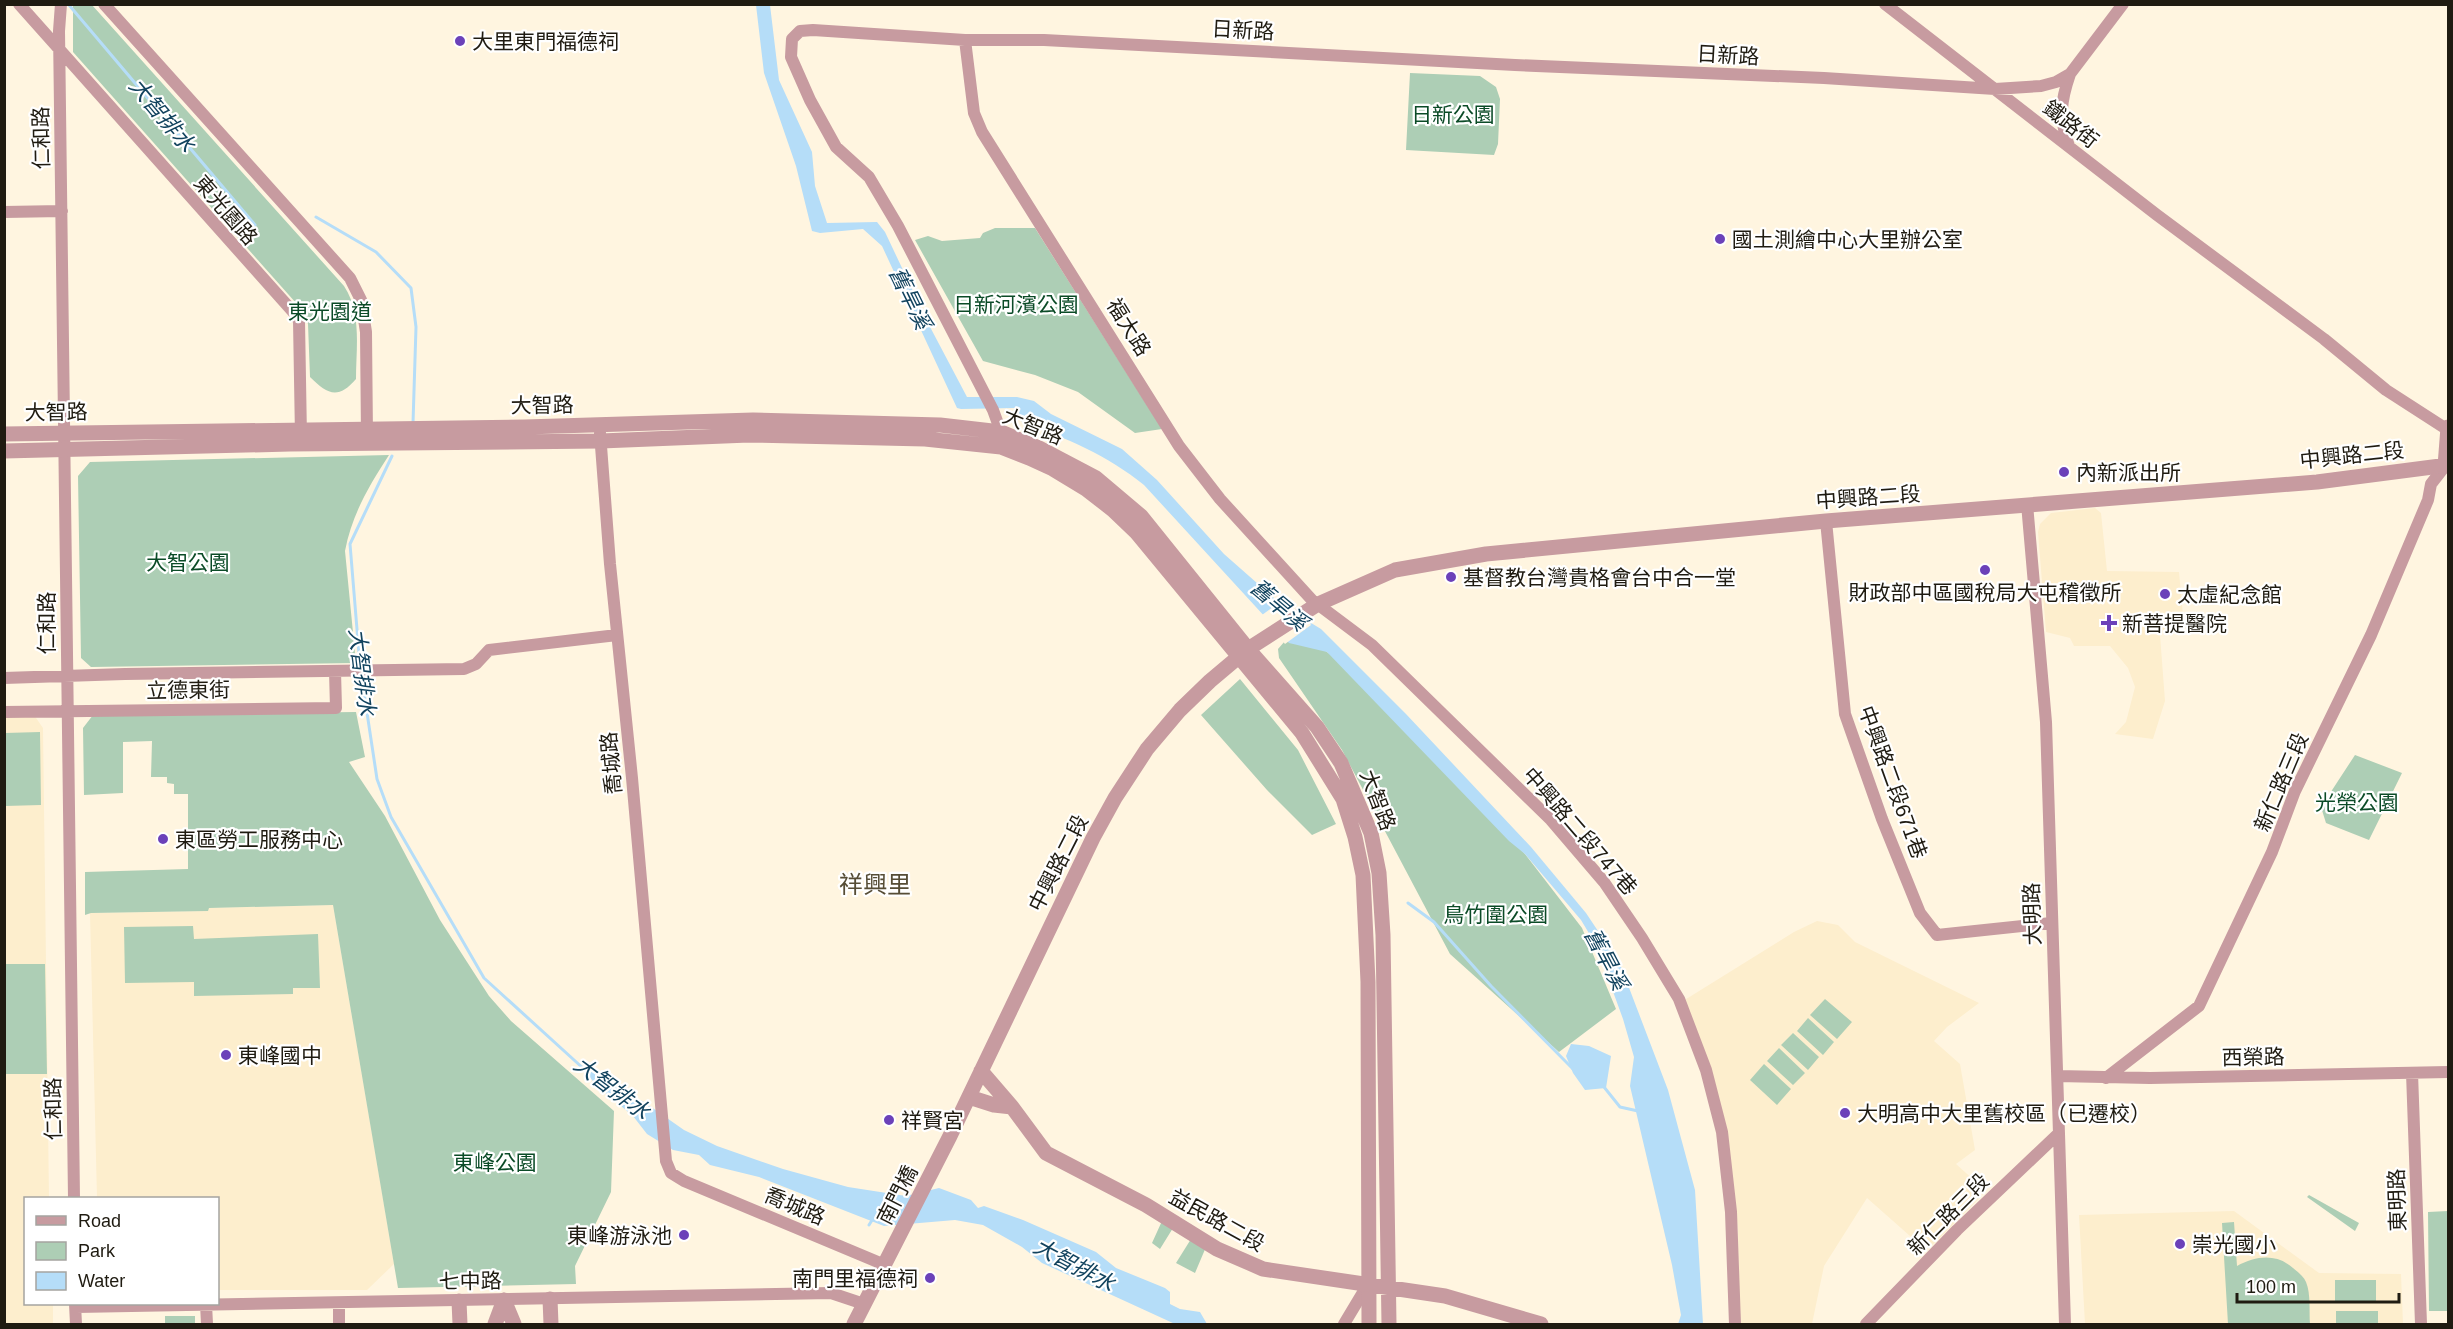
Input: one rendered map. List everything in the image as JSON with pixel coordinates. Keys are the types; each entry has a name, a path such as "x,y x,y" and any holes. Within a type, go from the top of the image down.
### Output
{"street":[{"name":"東光園路","path":"19,4 246,262 295,314 299,321 301,437"},
{"name":"仁和路","path":"61,4 59,48 65,676 74,1197"},
{"path":"104,4 350,278 361,300 366,332 367,444"},
{"name":"鐵路街","path":"1885,4 2069,148 2324,339 2386,390 2448,429"},
{"name":"日新路","path":"1001,439 993,410 898,226 870,177 836,147 796,71 790,47 792,39 800,31 965,40 1044,40 1515,65 1824,78 1995,90 2041,86 2056,82 2070,74 2123,4"},
{"name":"福大路","path":"965,40 974,113 982,132 1179,447 1266,552 1318,604"},
{"path":"2069,148 2061,103 2070,74"},
{"path":"4,212 62,212"},
{"name":"大智路","path":"4,434 63,441 301,437 367,428 1001,439 1053,469 1113,510 1136,532 1243,653 1317,727 1341,763 1371,833 1379,873 1383,935 1389,1324"},
{"path":"2447,466 2448,429"},
{"name":"大智路","path":"301,437 367,444 600,433"},
{"name":"喬城路","path":"600,433 666,1161 671,1173 684,1181 887,1259"},
{"name":"大智路","path":"4,451 63,441"},
{"name":"中興路二段","path":"941,1154 1093,838 1115,798 1147,749 1180,710 1243,653 1318,604 1395,570 1486,554 2027,504 2094,503 2317,482 2447,466"},
{"name":"新仁路三段","path":"2106,1078 2199,1006 2272,852 2295,790 2371,635 2428,500 2431,484 2447,466"},
{"name":"大明路","path":"2027,504 2046,722 2065,1324"},
{"name":"中興路二段671巷","path":"1826,521 1845,714 1882,819 1920,913 1937,934 2051,922"},
{"name":"中興路二段747巷","path":"1318,604 1372,645 1551,820 1604,882 1679,999 1707,1070 1722,1132 1736,1285 1735,1324"},
{"name":"立德東街","path":"4,678 464,669 476,664 489,650 617,635"},
{"name":"大智路","path":"1243,653 1302,734 1343,799 1361,866 1368,982 1369,1324"},
{"name":"立德東街","path":"4,712 336,708 335,671"},
{"name":"益民路二段","path":"981,1071 1046,1152 1146,1205 1217,1249 1263,1269 1444,1296 1541,1324"},
{"name":"西榮路","path":"2058,1076 2106,1078 2448,1072"},
{"name":"東明路","path":"2412,1073 2421,1324"},
{"path":"969,1097 994,1105 1011,1107"},
{"name":"新仁路三段","path":"1866,1324 1957,1230 2058,1134"},
{"name":"南門橋","path":"854,1324 941,1154"},
{"path":"1344,1324 1368,1284"},
{"name":"七中路","path":"219,1304 831,1293 864,1304"},
{"path":"550,1299 551,1324"},
{"path":"495,1324 504,1300"},
{"path":"504,1300 514,1324"},
{"path":"459,1301 460,1324"},
{"path":"339,1303 339,1324"},
{"path":"75,1305 76,1324"},
{"path":"206,1305 207,1324"}],"shaded area":[{"name":"新菩提醫院","path":"2095,508 2101,513 2107,571 2179,572 2183,615 2160,635 2165,701 2153,739 2115,734 2126,722 2135,687 2128,668 2110,646 2074,646 2070,638 2046,632 2038,532 2040,524 2051,513"},
{"path":"4,715 34,715 43,728 49,1197 24,1197 24,1305 53,1305 53,1324 5,1324"},
{"name":"東峰國中","path":"333,905 394,1264 367,1290 219,1290 219,1197 97,1197 90,913 208,911 208,908"},
{"name":"大明高中大里舊校區（已遷校）","path":"1817,921 1838,925 1855,942 1979,1003 1947,1027 1934,1041 1960,1064 1975,1150 1956,1164 1986,1191 1927,1251 1867,1198 1824,1266 1812,1324 1739,1324 1738,1230 1730,1155 1683,1001 1794,932"},
{"name":"崇光國小","path":"2234,1211 2319,1273 2401,1274 2403,1324 2085,1324 2079,1215"}],"green space":[{"name":"東光園道","path":"73,5 92,5 344,286 350,296 356,319 356,379 350,386 338,392 327,391 310,377 308,324 304,312 73,52"},
{"name":"日新公園","path":"1410,73 1480,76 1496,87 1500,99 1498,144 1494,155 1406,150"},
{"path":"2055,105 2055,120 2040,110 2046,106"},
{"name":"日新河濱公園","path":"995,228 1035,228 1162,429 1135,433 1078,392 1035,375 983,361 915,240 928,236 942,241 980,238 983,233"},
{"name":"大智公園","path":"389,455 362,501 345,551 356,663 91,667 81,658 78,476 90,462"},
{"name":"鳥竹圍公園","path":"1310,640 1341,662 1525,854 1582,928 1616,1009 1559,1052 1450,954 1342,750 1279,658 1278,649 1285,641"},
{"path":"1240,679 1298,750 1336,824 1312,835 1267,790 1201,715"},
{"name":"東峰公園","path":"356,712 365,757 349,762 385,816 440,920 489,996 511,1021 614,1111 611,1192 575,1266 576,1284 398,1288 333,905 209,908 208,911 91,913 85,915 85,872 188,869 188,794 174,794 174,784 167,783 167,777 151,777 152,741 123,742 123,793 84,795 83,728 93,715"},
{"path":"40,732 41,805 5,806 5,733"},
{"name":"光榮公園","path":"2355,755 2402,773 2369,840 2326,823 2321,807"},
{"path":"193,926 194,939 318,934 320,988 293,988 293,994 194,996 194,982 125,983 124,927"},
{"path":"5,964 45,964 47,1074 5,1074"},
{"path":"1825,999 1852,1022 1837,1039 1810,1015"},
{"path":"1808,1018 1834,1042 1823,1055 1797,1031"},
{"path":"1793,1033 1819,1057 1808,1070 1781,1045"},
{"path":"1779,1048 1805,1073 1793,1085 1767,1061"},
{"path":"1764,1064 1791,1089 1777,1105 1750,1080"},
{"path":"2309,1195 2359,1223 2355,1231 2307,1197"},
{"path":"2448,1211 2448,1311 2429,1311 2428,1212"},
{"path":"1162,1221 1173,1228 1160,1249 1152,1243"},
{"path":"2234,1222 2237,1266 2259,1258 2273,1258 2293,1268 2304,1278 2308,1287 2310,1324 2228,1324 2222,1223"},
{"path":"1191,1239 1206,1247 1195,1273 1176,1263"},
{"path":"2335,1280 2376,1280 2376,1303 2335,1303"},
{"path":"2336,1311 2378,1311 2378,1324 2336,1324"},
{"path":"165,1316 195,1316 195,1324 165,1324"}],"water":[{"name":"舊旱溪","path":"756,5 770,5 779,80 812,152 815,186 827,223 877,222 885,232 929,325 967,397 1017,397 1034,401 1051,414 1122,449 1157,480 1224,554 1283,606 1321,629 1406,714 1531,847 1586,913 1620,964 1668,1090 1695,1190 1703,1324 1678,1324 1681,1315 1672,1265 1630,1086 1634,1057 1596,945 1581,920 1525,854 1509,841 1327,652 1289,643 1144,485 1116,465 1086,448 1022,422 1015,408 957,408 882,246 863,229 820,233 812,231 796,166 764,73"},
{"path":"1571,1044 1589,1046 1611,1056 1606,1088 1585,1090 1573,1073 1566,1056"},
{"path":"583,1069 597,1074 608,1083 644,1102 684,1130 717,1146 783,1169 848,1187 906,1196 939,1188 971,1200 978,1208 984,1206 1023,1220 1096,1252 1116,1268 1165,1288 1170,1292 1170,1304 1180,1309 1200,1312 1207,1324 1175,1324 1042,1263 1022,1247 983,1225 955,1220 884,1226 759,1177 710,1165 699,1155 673,1150 647,1134 633,1116 597,1086"}],"pier":[{"path":"1281,601 1305,616 1311,625 1285,644 1262,615"}],"waterway":[{"name":"大智排水","path":"69,5 255,225"},
{"path":"316,217 376,252 411,288 416,327 413,423"},
{"name":"大智排水","path":"360,666 350,544 392,456"},
{"name":"大智排水","path":"361,673 377,779 391,817 484,978 585,1070"},
{"path":"1408,903 1434,922 1491,986 1573,1069"},
{"path":"1604,1087 1620,1107 1638,1111"},
{"path":"869,1225 874,1217"}],"place":[{"name":"大里東門福德祠","path":"460,41"},
{"name":"國土測繪中心大里辦公室","path":"1720,239"},
{"name":"內新派出所","path":"2064,472"},
{"name":"財政部中區國稅局大屯稽徵所","path":"1985,570"},
{"name":"基督教台灣貴格會台中合一堂","path":"1451,577"},
{"name":"太虛紀念館","path":"2165,594"},
{"name":"新菩提醫院","path":"2109,623"},
{"name":"東區勞工服務中心","path":"163,839"},
{"name":"東峰國中","path":"226,1055"},
{"name":"大明高中大里舊校區（已遷校）","path":"1845,1113"},
{"name":"祥賢宮","path":"889,1120"},
{"name":"東峰游泳池","path":"684,1235"},
{"name":"崇光國小","path":"2180,1244"},
{"name":"南門里福德祠","path":"930,1278"}],"district":[{"name":"祥興里","path":"875,884"}]}
